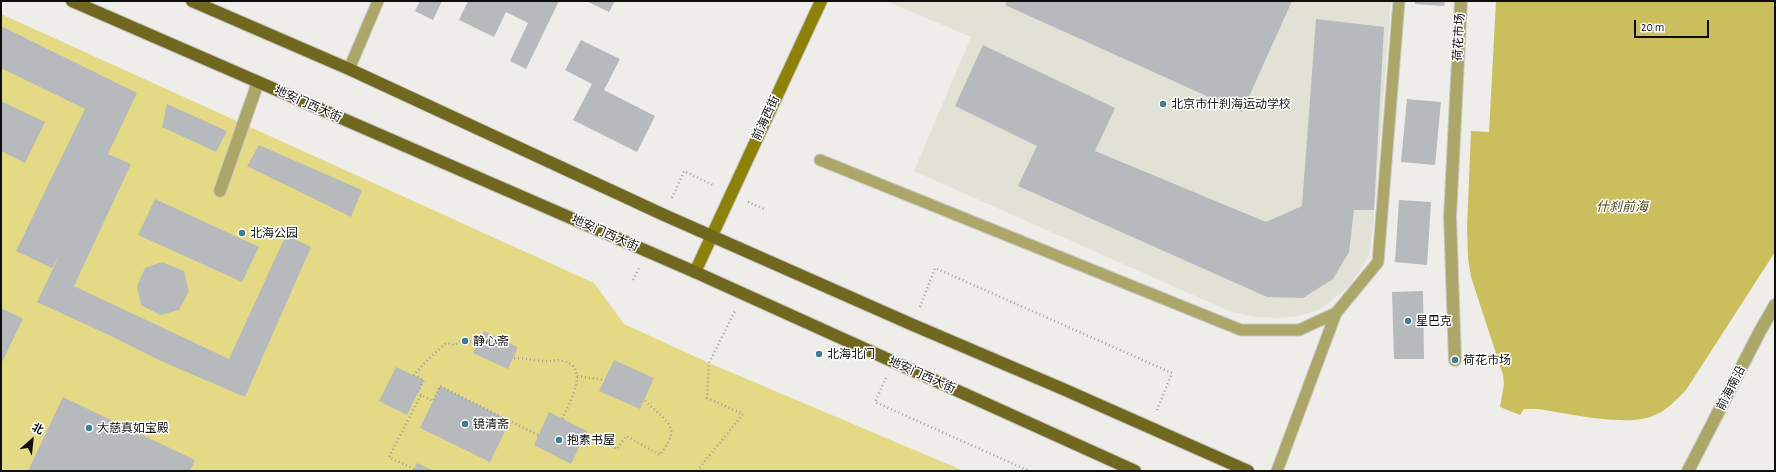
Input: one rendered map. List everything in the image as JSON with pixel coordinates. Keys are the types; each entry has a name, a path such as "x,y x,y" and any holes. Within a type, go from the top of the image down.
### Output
{"main road":[{"name":"地安门西大街","path":"72,1 695,272 1135,471"},
{"path":"192,1 349,70 710,236 1248,471"}],"street":[{"name":"前海西街","path":"695,272 710,236 821,1"},
{"name":"荷花市场","path":"1455,360 1450,217 1461,1"},
{"path":"220,191 258,82"},
{"name":"前海南沿","path":"1688,471 1775,305"}],"lane":[{"path":"349,70 378,1"},
{"path":"1277,471 1336,313 1378,262 1399,1"},
{"path":"820,160 1241,330 1299,330 1336,313"}],"path":[{"path":"913,325 935,268 1172,373 1150,427"},
{"path":"696,471 743,414 707,398 710,363 743,294"},
{"path":"478,344 463,339 456,345 447,344 442,346 414,375 424,380 418,392 433,401 440,386 538,435"},
{"path":"514,358 531,358 541,361 564,361 573,366 577,376 576,387 562,419"},
{"path":"894,363 875,402 1029,471"},
{"path":"577,376 604,380"},
{"path":"414,469 389,458 421,395"},
{"path":"586,433 618,449 626,436 660,455 671,435 671,430 669,424 644,400"}],"shaded area":[{"name":"北京市什刹海运动学校","path":"886,1 1391,1 1373,228 1369,254 1364,265 1349,286 1321,309 1299,316 1280,318 1256,317 1229,311 914,171 971,37"},
{"name":"北海公园","path":"1,14 594,283 624,324 709,363 964,471 1,471"}],"water":[{"name":"什刹前海","path":"1496,1 1775,1 1775,252 1686,390 1667,408 1655,415 1644,419 1614,420 1537,409 1524,409 1520,415 1500,407 1504,384 1503,375 1471,277 1468,258 1467,227 1471,131 1489,132"}],"building":[{"path":"420,1 442,1 433,20 415,11"},
{"path":"468,1 559,1 526,69 510,61 528,23 506,12 494,37 459,20"},
{"path":"586,1 615,1 609,12"},
{"path":"1007,1 1292,1 1242,112 1005,5"},
{"path":"1415,1 1445,1 1444,6 1415,4"},
{"path":"1316,19 1384,27 1374,210 1354,210 1349,252 1333,279 1303,298 1267,297 1018,186 1037,146 955,106 983,45 1115,108 1095,151 1266,222 1302,206"},
{"path":"1,26 137,93 108,154 131,164 74,286 229,359 286,235 311,247 245,397 161,361 37,302 60,254 52,268 16,251 85,109 1,68"},
{"path":"581,40 620,59 604,90 655,116 637,152 573,120 592,84 565,70"},
{"path":"1407,99 1441,102 1435,165 1401,162"},
{"path":"1,101 45,122 25,163 1,151"},
{"path":"167,104 227,131 216,152 162,127"},
{"path":"259,145 362,190 351,217 247,166"},
{"path":"155,199 259,247 242,282 138,235"},
{"path":"1399,200 1431,202 1427,265 1395,262"},
{"path":"162,262 184,271 189,291 179,310 160,315 141,305 137,286 145,268"},
{"path":"1423,291 1424,359 1394,359 1392,292"},
{"path":"1,308 23,319 1,364"},
{"path":"484,331 518,347 508,369 473,353"},
{"path":"614,360 654,378 640,409 599,391"},
{"path":"396,367 424,380 407,415 379,401"},
{"name":"镜清斋","path":"440,386 510,421 490,462 420,428"},
{"name":"大慈真如宝殿","path":"63,397 195,460 190,471 28,471"},
{"name":"抱素书屋","path":"549,412 587,431 571,464 534,445"},
{"path":"417,463 434,471 413,471"}],"place":[{"name":"北京市什刹海运动学校","path":"1163,104"},
{"name":"北海公园","path":"242,233"},
{"name":"星巴克","path":"1408,321"},
{"name":"静心斋","path":"465,341"},
{"name":"北海北门","path":"819,354"},
{"name":"荷花市场","path":"1455,360"},
{"name":"镜清斋","path":"465,424"},
{"name":"大慈真如宝殿","path":"89,428"},
{"name":"抱素书屋","path":"559,440"}]}
